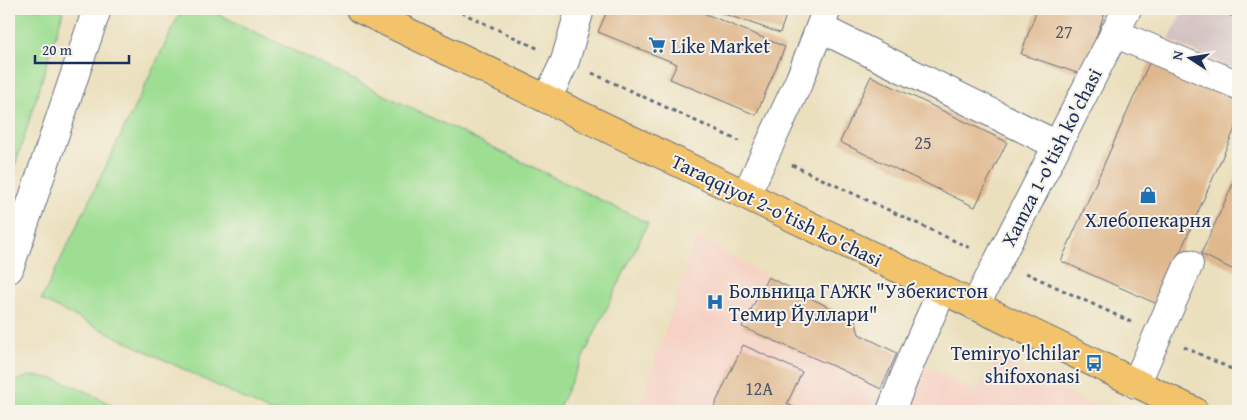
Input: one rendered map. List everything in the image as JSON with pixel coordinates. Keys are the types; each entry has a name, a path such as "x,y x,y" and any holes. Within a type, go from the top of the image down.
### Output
{"main road":[{"name":"Taraqqiyot 2-o'tish ko'chasi","path":"360,9 1194,411"}],"lane":[{"path":"9,269 97,9"},
{"path":"547,100 565,61 580,9"},
{"name":"Xamza 1-o'tish ko'chasi","path":"975,306 1127,9"},
{"path":"746,195 800,79 823,18 1057,146"},
{"path":"1114,33 1238,85"},
{"path":"1136,384 1189,264"},
{"path":"891,411 911,358 943,290"}],"path":[{"path":"454,9 1238,372"}],"shaded area":[{"path":"1183,9 1238,9 1238,71 1169,40"},
{"name":"Больница ГАЖК \"Узбекистон Темир Йуллари\"","path":"697,236 768,277 742,326 859,334 977,393 996,358 1104,411 638,411"}],"green space":[{"path":"9,9 64,9 16,163 9,168"},
{"path":"182,9 208,9 648,223 557,411 269,411 41,300"},
{"path":"29,376 40,376 65,383 89,393 122,411 9,411 9,388 18,380"}],"building":[{"path":"608,9 694,9 785,47 756,115 670,79 677,64 598,32"},
{"path":"710,9 788,9 780,33"},
{"path":"1037,9 1106,9 1083,75 1021,54"},
{"path":"1216,9 1238,9 1238,19"},
{"name":"Хлебопекарня","path":"1150,61 1238,101 1238,122 1157,304 1061,261"},
{"path":"871,76 1007,142 975,207 840,142"},
{"path":"1238,173 1238,272 1201,254"},
{"path":"768,277 855,320 859,334 897,353 881,389 742,327"},
{"path":"743,345 802,372 787,404 803,411 712,411"}],"place":[{"name":"Like Market","path":"657,45"},
{"name":"Хлебопекарня","path":"1148,195"},
{"name":"Больница ГАЖК \"Узбекистон Темир Йуллари\"","path":"715,302"},
{"name":"Temiryo'lchilar shifoxonasi","path":"1094,363"}]}
